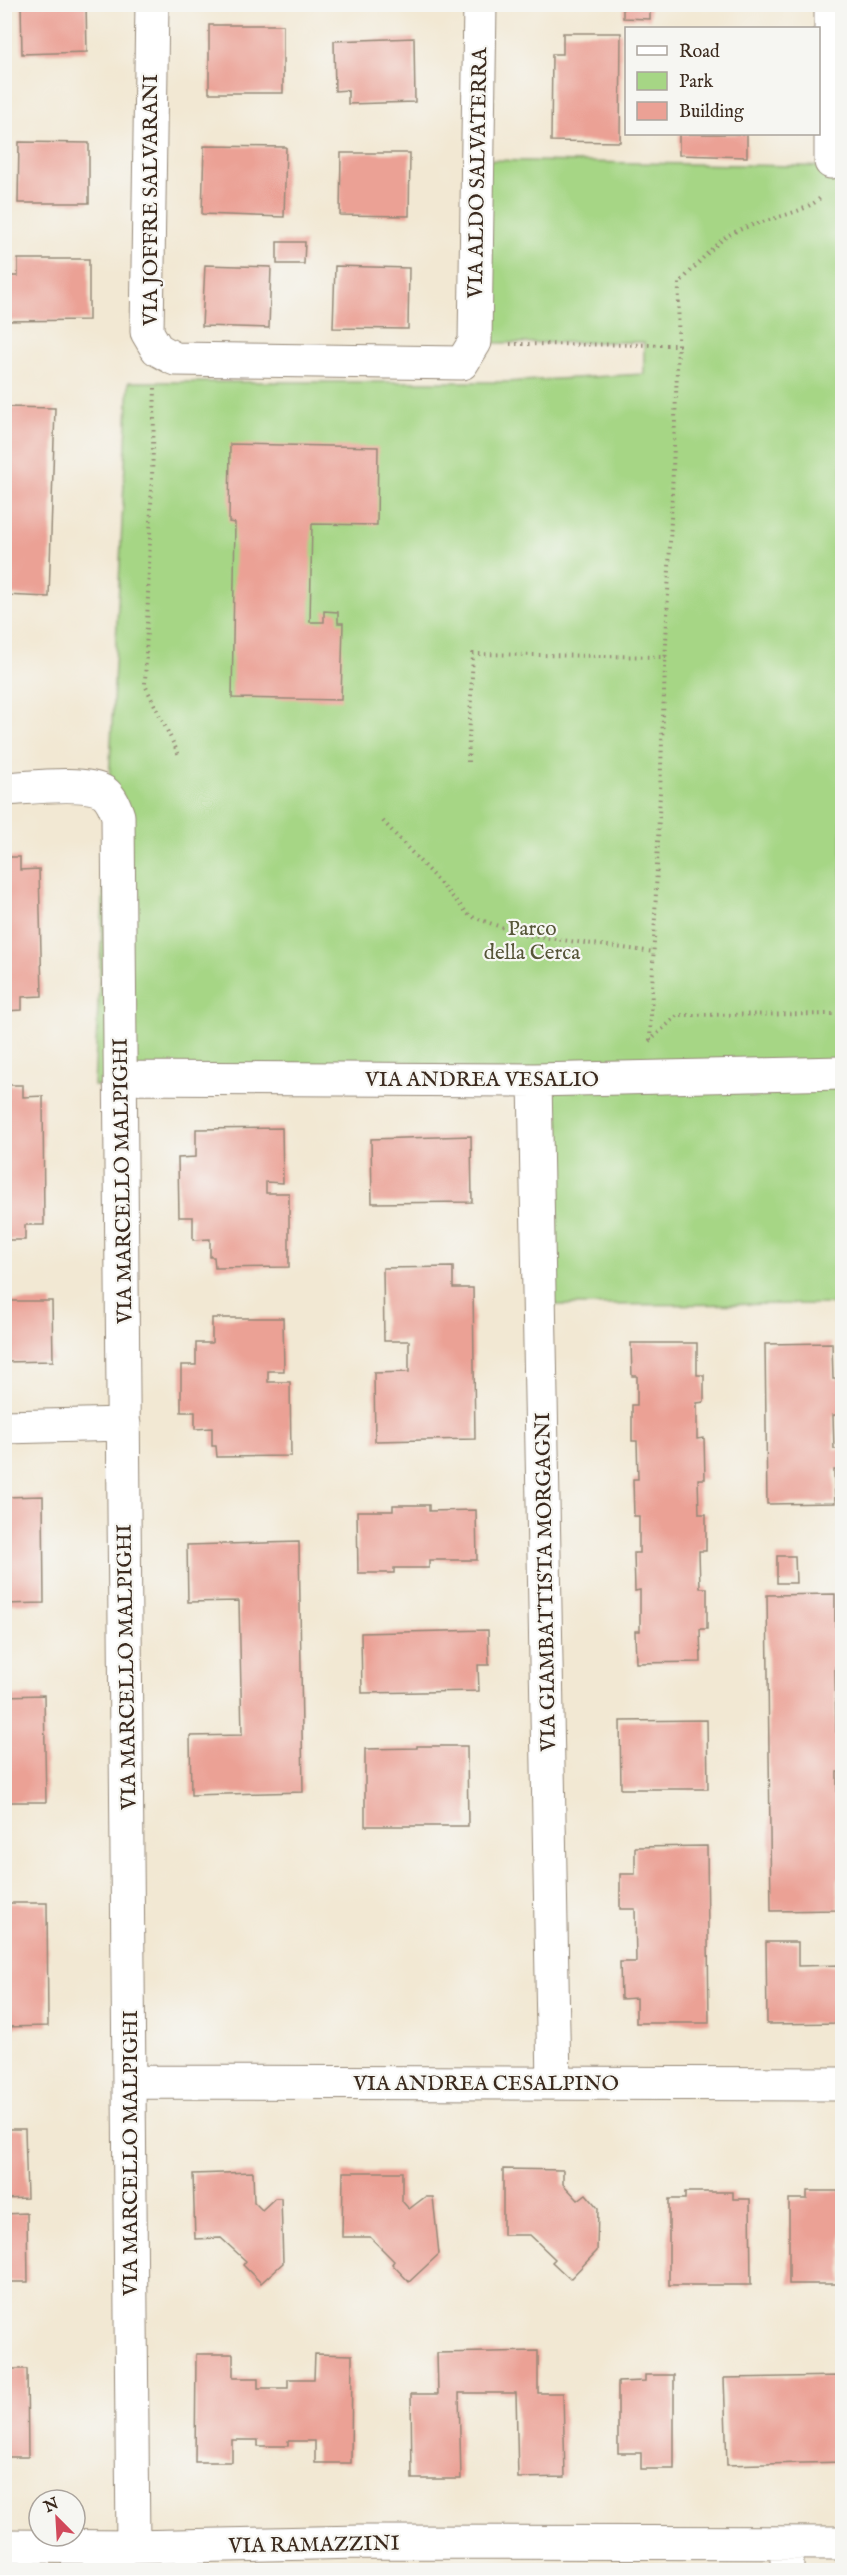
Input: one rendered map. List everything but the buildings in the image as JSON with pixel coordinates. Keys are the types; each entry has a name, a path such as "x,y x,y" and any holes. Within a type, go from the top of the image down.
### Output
{"street":[{"name":"VIA JOFFRE SALVARANI","path":"152,4 147,332 156,349 175,359 462,363 475,342"},
{"name":"VIA ALDO SALVATERRA","path":"475,342 480,4"},
{"path":"831,4 831,162"},
{"name":"VIA MARCELLO MALPIGHI","path":"4,789 87,786 103,792 115,805 118,816 133,2547"},
{"name":"VIA ANDREA VESALIO","path":"121,1078 535,1080 843,1073"},
{"name":"VIA GIAMBATTISTA MORGAGNI","path":"535,1080 554,2083"},
{"path":"4,1427 124,1424"},
{"name":"VIA ANDREA CESALPINO","path":"130,2082 843,2084"},
{"name":"VIA RAMAZZINI","path":"4,2546 133,2547 359,2556 787,2557 843,2543"}],"path":[{"path":"650,1040 679,283 727,237 767,219 815,204 834,184 831,162"},
{"path":"475,342 678,345"},
{"path":"156,349 145,685 180,757"},
{"path":"468,762 473,654 666,657"},
{"path":"383,822 471,916 524,935 654,952"},
{"path":"678,1015 843,1014"}],"green space":[{"name":"Parco della Cerca","path":"483,160 842,167 842,1304 534,1305 533,1086 94,1086 129,382 505,382 644,374 644,342 480,343"},
{"path":"5,2568 185,2570 5,2570"}]}
